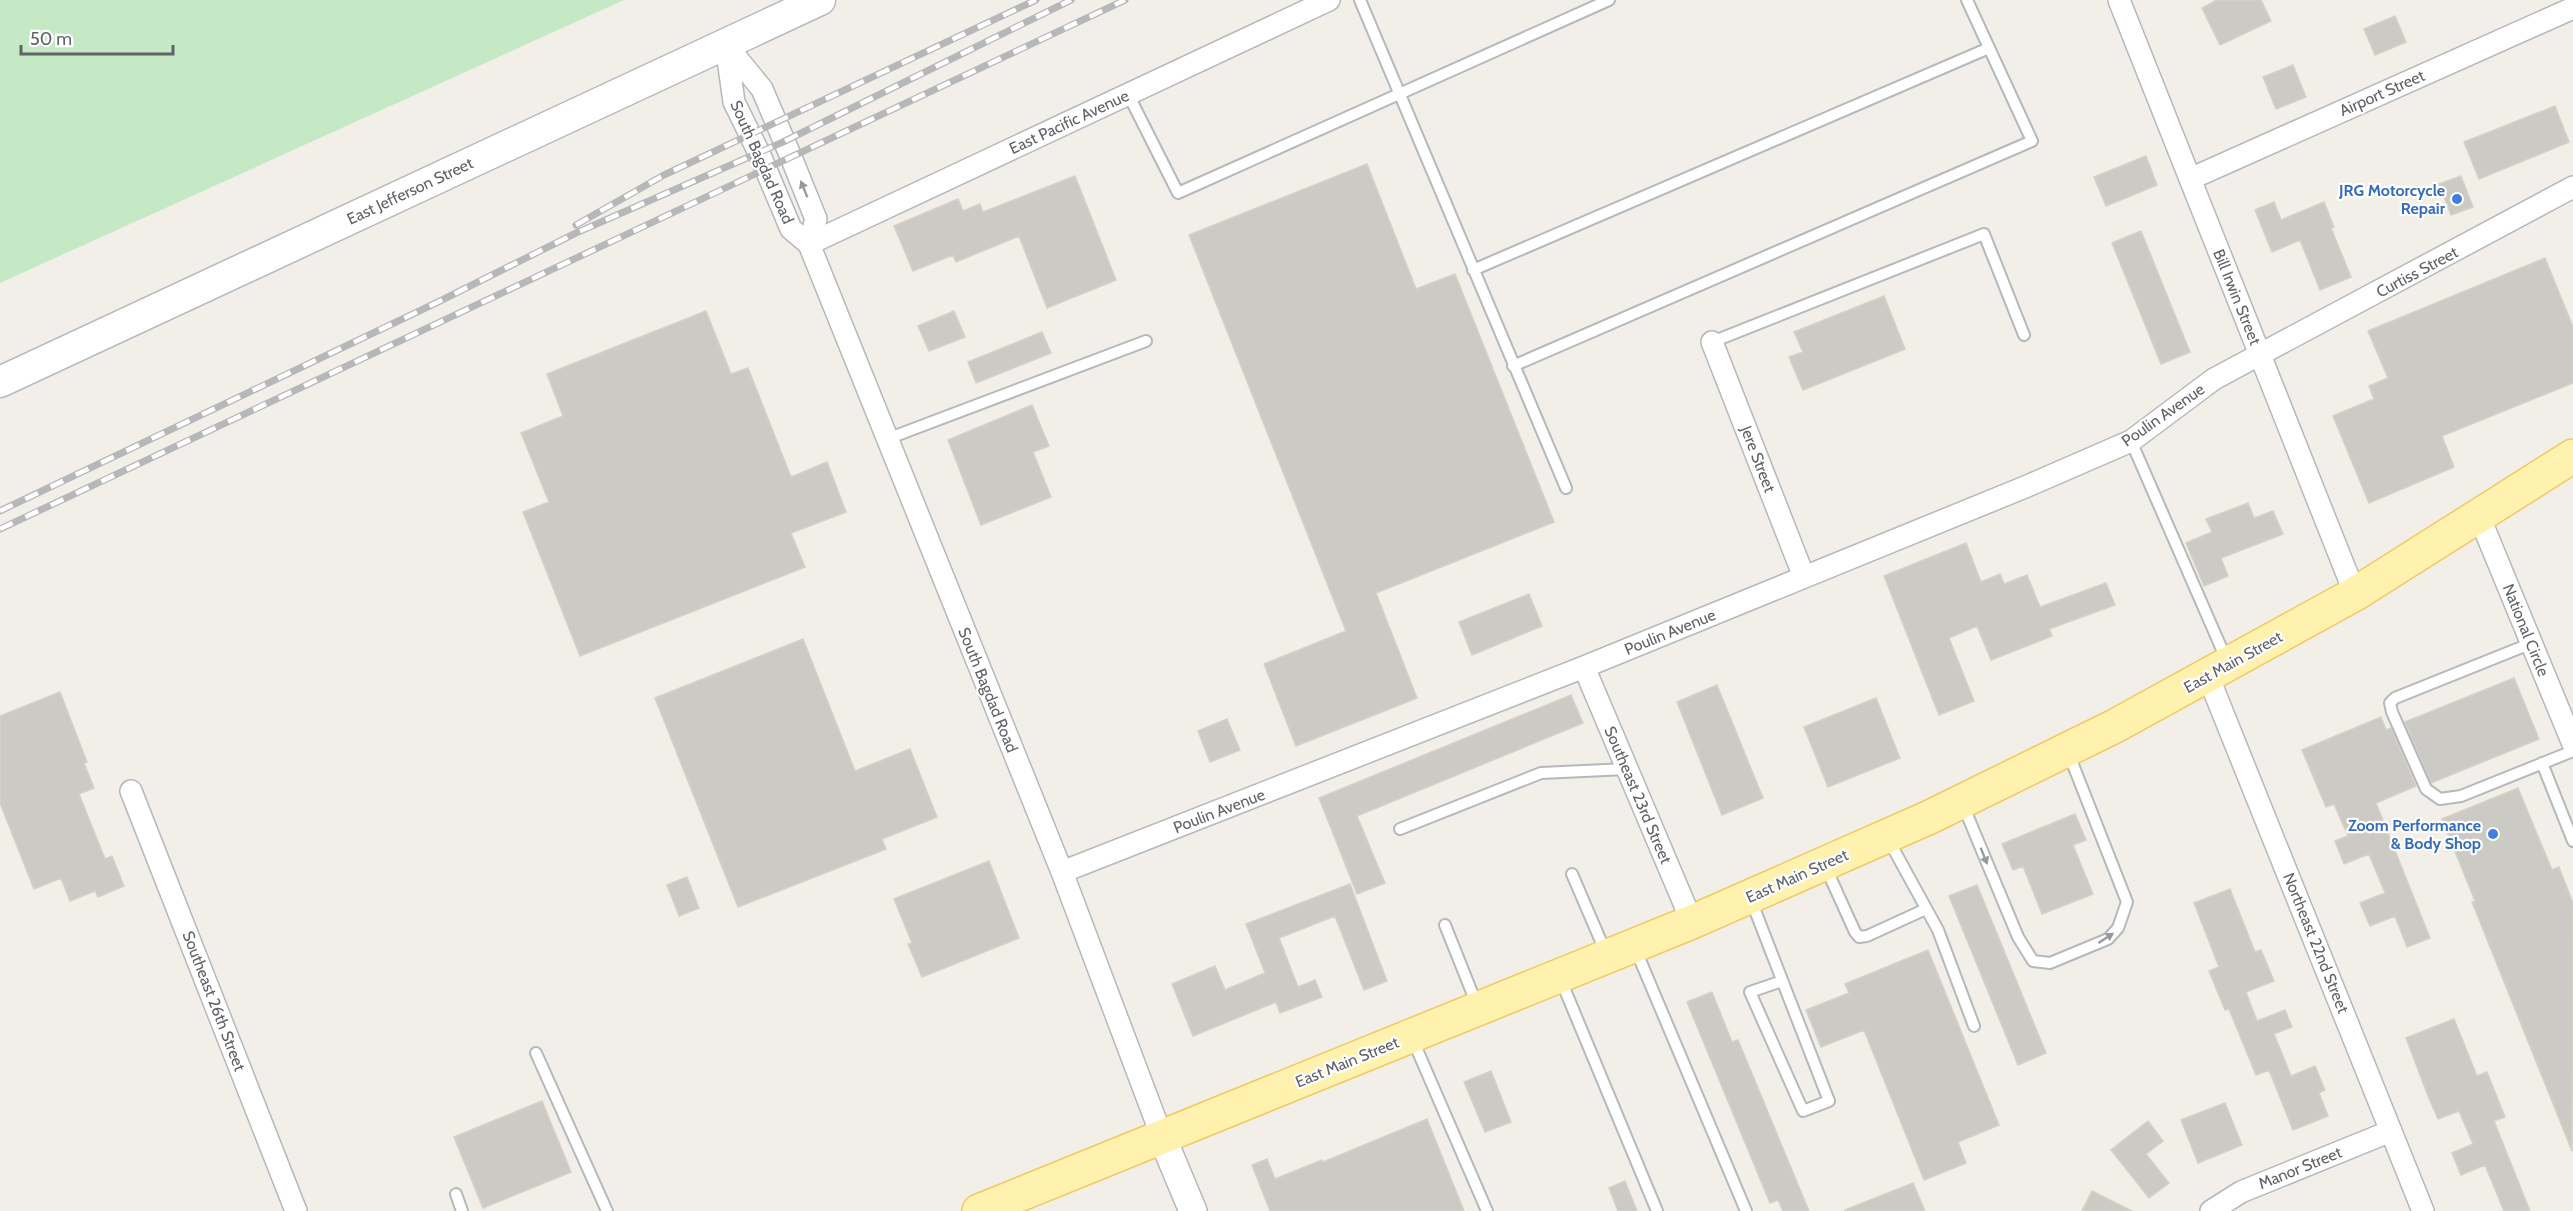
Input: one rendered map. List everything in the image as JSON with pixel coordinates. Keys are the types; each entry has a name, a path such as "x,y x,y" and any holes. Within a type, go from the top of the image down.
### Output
{"main road":[{"name":"East Jefferson Street","path":"0,382 820,0"},
{"name":"East Main Street","path":"979,1211 1692,922 1962,802 2218,670 2355,594 2573,456"}],"street":[{"name":"East Pacific Avenue","path":"809,244 1329,0"},
{"name":"Bill Irwin Street","path":"2119,0 2355,594"},
{"name":"Airport Street","path":"2190,179 2573,8"},
{"name":"South Bagdad Road","path":"726,45 762,89 791,157 816,219 809,244"},
{"name":"South Bagdad Road","path":"726,45 734,102 759,153 790,229 809,244 1062,873 1162,1137"},
{"name":"Curtiss Street","path":"2259,353 2313,327 2573,188"},
{"name":"Jere Street","path":"1712,342 1804,577"},
{"name":"Poulin Avenue","path":"1062,873 1584,667 2025,487 2131,441 2214,379 2259,353"},
{"name":"National Circle","path":"2479,516 2573,744"},
{"name":"Southeast 23rd Street","path":"1584,667 1692,922"},
{"name":"Northeast 22nd Street","path":"2218,670 2423,1211"},
{"name":"Southeast 26th Street","path":"131,791 296,1211"},
{"name":"Manor Street","path":"2211,1211 2241,1192 2391,1131"},
{"path":"1162,1137 1193,1211"}],"lane":[{"path":"1360,0 1566,488"},
{"path":"1128,94 1178,194 1609,0"},
{"path":"1513,366 2032,141 1967,0"},
{"path":"1473,270 1989,48"},
{"path":"1712,342 1984,234 2024,335"},
{"path":"887,439 1146,341"},
{"path":"2131,441 2189,580 2218,670"},
{"path":"2532,643 2395,698 2390,703 2426,789 2440,799 2460,796 2573,751"},
{"path":"1962,802 2018,937 2033,961 2050,963 2108,939 2118,928 2127,902 2067,749"},
{"path":"2542,763 2573,841"},
{"path":"1400,829 1541,773 1627,769"},
{"path":"1887,837 1938,930 1974,1026"},
{"path":"1825,864 1859,937 1867,936 1926,909"},
{"path":"1572,874 1621,951 1746,1211"},
{"path":"1749,897 1782,981 1829,1101 1803,1111 1750,992 1782,981"},
{"path":"1444,925 1478,1008"},
{"path":"1559,975 1657,1211"},
{"path":"1411,1036 1487,1211"},
{"path":"536,1053 607,1211"},
{"path":"456,1194 462,1211"}],"green space":[{"path":"0,0 624,0 0,283"}],"building":[{"path":"2217,0 2261,0 2271,21 2220,45 2202,8"},
{"path":"2395,16 2406,42 2375,55 2364,29"},
{"path":"2293,65 2306,97 2276,109 2263,77"},
{"path":"2555,106 2569,142 2479,179 2464,142"},
{"path":"2146,156 2157,185 2106,206 2094,177"},
{"path":"1367,164 1416,289 1455,274 1554,522 1376,593 1417,698 1296,746 1264,664 1346,631 1189,235"},
{"path":"1075,176 1116,280 1047,308 1019,236 956,262 953,255 913,271 894,226 958,199 963,211 980,204 983,212"},
{"path":"2461,176 2473,207 2451,215 2439,184"},
{"path":"2274,202 2281,220 2324,202 2334,227 2331,228 2351,277 2320,290 2300,240 2272,252 2255,210"},
{"path":"2141,231 2190,352 2161,364 2112,243"},
{"path":"2545,258 2573,327 2573,383 2442,436 2454,467 2369,503 2333,416 2374,399 2369,386 2388,378 2368,331"},
{"path":"1884,296 1905,349 1803,390 1789,357 1803,352 1794,332"},
{"path":"706,311 731,374 748,368 791,477 827,462 846,512 791,533 805,567 580,656 523,512 549,502 521,433 563,416 547,374"},
{"path":"954,311 965,337 929,351 918,326"},
{"path":"1042,332 1051,353 976,383 968,362"},
{"path":"1032,405 1049,446 1033,452 1051,497 981,525 948,440"},
{"path":"2248,503 2254,518 2273,511 2283,534 2221,558 2228,576 2204,586 2186,543 2212,532 2206,519"},
{"path":"1966,543 1981,582 2000,574 2004,584 2027,575 2040,607 2106,583 2115,605 2049,629 2052,636 1991,660 1977,626 1949,638 1974,701 1939,715 1884,576"},
{"path":"1529,594 1542,626 1472,655 1459,622"},
{"path":"803,639 855,771 910,749 937,817 882,839 886,849 738,907 655,698"},
{"path":"2514,678 2539,739 2431,783 2405,722"},
{"path":"1717,685 1763,798 1722,815 1677,702"},
{"path":"60,692 87,762 84,763 94,788 79,794 105,859 112,856 124,886 98,897 95,891 70,901 61,878 34,889 0,803 0,716"},
{"path":"1571,695 1583,723 1357,816 1385,883 1357,894 1319,798"},
{"path":"1876,698 1900,758 1828,787 1804,727"},
{"path":"2381,717 2386,730 2391,728 2416,786 2376,803 2430,938 2407,947 2395,916 2370,926 2360,903 2385,893 2369,854 2344,864 2335,841 2348,836 2334,804 2326,807 2302,750"},
{"path":"1227,719 1240,750 1210,762 1198,731"},
{"path":"2518,788 2552,870 2559,867 2573,903 2572,1151 2472,902 2475,901 2442,819"},
{"path":"2075,814 2086,840 2073,845 2093,894 2042,914 2023,866 2013,870 2002,844"},
{"path":"989,861 1019,938 922,977 908,944 912,943 894,899"},
{"path":"687,877 699,908 679,916 667,885"},
{"path":"1350,884 1387,981 1364,990 1335,916 1279,938 1298,987 1315,980 1322,997 1280,1013 1276,1002 1193,1036 1172,984 1215,966 1225,990 1265,973 1246,924"},
{"path":"1977,885 2046,1053 2018,1065 1949,896"},
{"path":"2230,889 2255,952 2261,950 2274,981 2246,992 2257,1021 2285,1010 2292,1027 2274,1034 2291,1076 2315,1066 2325,1090 2319,1093 2328,1116 2293,1130 2269,1070 2256,1075 2229,1009 2225,1010 2209,971 2219,967 2194,903"},
{"path":"1928,950 1999,1125 1958,1142 1966,1163 1924,1180 1864,1030 1821,1047 1806,1010 1849,993 1845,984"},
{"path":"1712,992 1732,1042 1738,1040 1809,1211 1783,1211 1778,1200 1770,1203 1687,1002"},
{"path":"2454,1019 2477,1076 2487,1072 2505,1117 2494,1121 2530,1211 2504,1211 2485,1165 2461,1175 2452,1153 2473,1144 2459,1111 2438,1119 2428,1096 2406,1038"},
{"path":"1491,1071 1511,1122 1485,1132 1464,1082"},
{"path":"542,1101 571,1172 483,1208 454,1137"},
{"path":"2225,1103 2242,1145 2198,1163 2181,1120"},
{"path":"1427,1119 1464,1211 1270,1211 1252,1165 1267,1159 1275,1179 1322,1160 1323,1162"},
{"path":"2148,1121 2163,1141 2146,1154 2169,1183 2149,1198 2111,1150"},
{"path":"1625,1181 1637,1211 1618,1211 1609,1188"},
{"path":"1913,1183 1925,1211 1845,1211 1845,1210"},
{"path":"2092,1191 2132,1211 2082,1211"}],"railway":[{"path":"576,225 664,175 1036,0"},
{"path":"0,511 438,302 576,233 783,142 1071,0"},
{"path":"0,529 1125,0"}],"place":[{"name":"JRG Motorcycle Repair","path":"2457,199"},
{"name":"Zoom Performance & Body Shop","path":"2493,834"}]}
